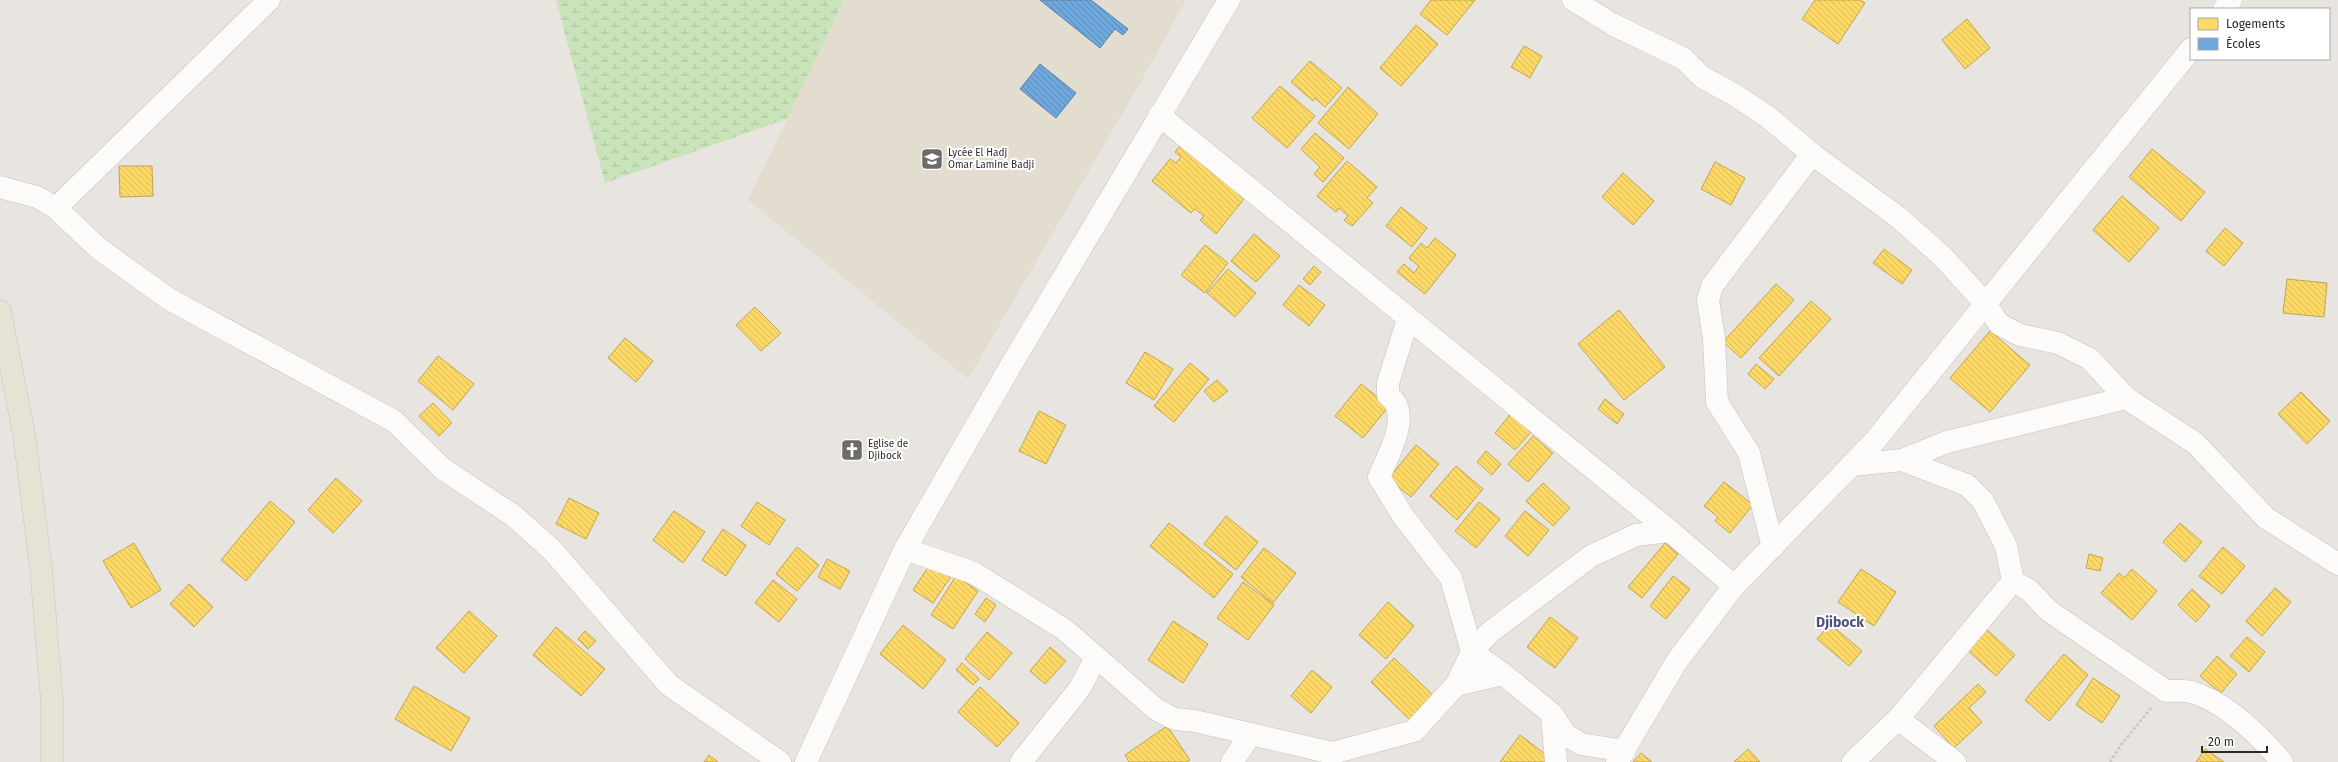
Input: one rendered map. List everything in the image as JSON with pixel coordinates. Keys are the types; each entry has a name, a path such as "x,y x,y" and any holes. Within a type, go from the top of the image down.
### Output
{"main road":[{"path":"0,311 24,434 41,568 52,701 52,762"}],"street":[{"path":"56,208 268,0"},
{"path":"806,762 905,549 1014,360 1229,0"},
{"path":"1574,0 1612,24 1684,59 1702,77 1735,95 1768,117 1812,154 1898,217 1943,257 1985,303 1999,324 2020,335 2058,343 2090,360 2126,398 2195,443 2266,518 2338,564"},
{"path":"2225,8 2231,0"},
{"path":"1408,319 1388,384 1388,395 1396,404 1399,419 1397,433 1379,477 1403,516 1450,578 1472,652 1503,674 1552,714 1565,734 1581,744 1621,757 1654,698 1678,662 1734,586 1874,442 2190,50"},
{"path":"1159,115 1670,531 1734,586"},
{"path":"1773,547 1749,453 1717,402 1714,339 1708,300 1712,286 1812,154"},
{"path":"0,187 36,197 56,208 98,248 169,299 394,422 442,469 514,516 552,550 669,685 780,762"},
{"path":"1853,464 1902,460 1947,442 2126,398"},
{"path":"1902,460 1967,485 1983,501 2006,546 2013,581 2029,590 2049,610 2166,691 2189,691 2208,698 2259,734 2282,762"},
{"path":"905,549 974,572 1065,630 1157,710 1175,719 1195,721 1332,753 1414,731 1456,685 1472,652 1489,633 1591,556 1636,535 1670,531"},
{"path":"1853,762 1898,719 2013,581"},
{"path":"1021,762 1080,688 1096,657"},
{"path":"1456,685 1503,674"},
{"path":"1552,714 1556,762"},
{"path":"1898,719 1955,762"},
{"path":"1232,762 1251,734"}],"path":[{"path":"2110,762 2121,745 2166,691"}],"shaded area":[{"name":"Lycée El Hadj Omar Lamine Badji","path":"844,0 1186,0 1139,85 968,379 748,200"}],"green space":[{"path":"556,0 844,0 787,119 605,183"}],"building: Logements":[{"path":"1431,0 1475,0 1447,35 1420,14"},
{"path":"1815,0 1860,0 1865,3 1838,44 1802,19"},
{"path":"1967,19 1990,48 1965,69 1942,40"},
{"path":"1416,25 1438,44 1401,86 1380,68"},
{"path":"1524,46 1542,56 1530,78 1511,67"},
{"path":"1310,61 1342,88 1325,107 1315,98 1313,101 1291,82"},
{"path":"1280,86 1315,116 1287,148 1252,118"},
{"path":"1348,87 1378,114 1349,149 1318,123"},
{"path":"1315,133 1344,158 1323,182 1314,174 1320,167 1301,149"},
{"path":"1182,143 1247,195 1216,234 1200,220 1204,216 1195,209 1191,213 1152,181 1170,159 1176,163 1181,157 1175,152"},
{"path":"2152,149 2205,192 2181,221 2129,177"},
{"path":"1347,161 1377,187 1367,198 1373,203 1352,226 1344,220 1348,216 1339,208 1336,212 1317,196"},
{"path":"1715,162 1745,178 1731,205 1701,189"},
{"path":"119,166 152,166 153,196 120,197"},
{"path":"1623,173 1654,201 1633,225 1602,197"},
{"path":"2122,196 2159,228 2129,262 2093,230"},
{"path":"1401,207 1427,228 1412,247 1386,226"},
{"path":"2225,228 2243,243 2224,266 2206,251"},
{"path":"1254,234 1280,256 1256,282 1231,261"},
{"path":"1435,238 1456,255 1425,294 1397,272 1404,264 1414,273 1419,266 1409,258 1421,243 1427,248"},
{"path":"1205,245 1228,263 1205,293 1181,275"},
{"path":"1884,249 1912,270 1902,284 1873,263"},
{"path":"1314,266 1321,272 1310,285 1303,279"},
{"path":"1228,269 1256,293 1235,317 1207,293"},
{"path":"2287,279 2327,283 2324,317 2283,313"},
{"path":"1776,284 1794,300 1741,358 1723,342"},
{"path":"1299,285 1325,305 1309,326 1283,305"},
{"path":"1811,301 1831,319 1779,376 1759,358"},
{"path":"755,307 781,333 761,351 736,325"},
{"path":"1619,310 1665,367 1624,400 1578,344"},
{"path":"1990,331 2030,365 1990,412 1950,378"},
{"path":"625,338 653,361 636,382 608,358"},
{"path":"1145,352 1173,369 1154,400 1126,383"},
{"path":"438,356 474,384 453,410 418,381"},
{"path":"1190,363 1209,379 1174,422 1154,406"},
{"path":"1756,364 1774,379 1765,389 1748,374"},
{"path":"1217,380 1228,391 1214,402 1204,391"},
{"path":"1361,384 1389,406 1363,438 1335,416"},
{"path":"2301,392 2330,421 2307,444 2278,414"},
{"path":"1605,399 1624,414 1617,424 1598,409"},
{"path":"433,403 452,423 439,436 419,416"},
{"path":"1039,411 1066,425 1046,464 1019,451"},
{"path":"1513,411 1534,429 1515,450 1495,433"},
{"path":"1533,436 1553,453 1528,482 1508,464"},
{"path":"1416,445 1439,464 1411,497 1388,479"},
{"path":"1486,451 1501,464 1492,475 1477,462"},
{"path":"1456,466 1483,489 1457,520 1430,496"},
{"path":"336,478 362,501 333,533 308,510"},
{"path":"1724,482 1753,505 1730,533 1715,521 1718,517 1704,506"},
{"path":"1543,483 1570,508 1553,526 1526,501"},
{"path":"569,498 599,513 586,539 556,524"},
{"path":"270,501 295,522 246,581 221,560"},
{"path":"757,502 785,520 769,545 741,526"},
{"path":"1479,502 1500,519 1476,548 1455,531"},
{"path":"674,511 705,532 683,563 653,540"},
{"path":"1525,511 1549,530 1528,556 1505,536"},
{"path":"1226,516 1258,542 1236,570 1204,544"},
{"path":"1169,523 1233,574 1214,598 1150,546"},
{"path":"2180,523 2202,542 2185,562 2163,542"},
{"path":"723,529 746,545 726,576 702,560"},
{"path":"134,543 161,590 131,608 103,561"},
{"path":"1665,543 1678,554 1642,598 1628,587"},
{"path":"797,547 819,565 797,591 776,574"},
{"path":"2223,547 2245,566 2222,594 2199,576"},
{"path":"1264,548 1296,573 1273,603 1241,577"},
{"path":"2089,554 2103,558 2100,571 2086,568"},
{"path":"827,559 850,571 840,589 818,577"},
{"path":"932,561 952,575 933,603 913,590"},
{"path":"1861,569 1896,592 1874,626 1838,602"},
{"path":"2132,569 2157,591 2132,620 2101,593 2119,573 2124,578"},
{"path":"956,576 978,591 953,629 931,615"},
{"path":"1673,576 1690,589 1666,619 1650,606"},
{"path":"773,580 797,599 779,622 755,603"},
{"path":"1243,582 1274,605 1248,640 1217,618"},
{"path":"189,584 213,607 194,627 170,604"},
{"path":"2275,588 2291,602 2262,636 2246,621"},
{"path":"2192,589 2210,606 2196,622 2178,605"},
{"path":"986,598 996,605 985,622 975,614"},
{"path":"1388,602 1414,626 1386,659 1359,635"},
{"path":"469,611 497,636 464,673 436,648"},
{"path":"1550,617 1578,638 1555,668 1527,647"},
{"path":"1173,621 1208,644 1183,683 1148,660"},
{"path":"1830,624 1862,651 1849,666 1817,639"},
{"path":"903,625 946,660 923,689 880,654"},
{"path":"556,627 605,669 581,696 533,655"},
{"path":"1985,628 2015,655 1996,676 1966,649"},
{"path":"585,631 596,641 588,649 578,639"},
{"path":"987,632 1012,653 989,680 965,659"},
{"path":"2247,637 2265,652 2249,672 2230,656"},
{"path":"1050,647 1066,661 1045,684 1030,671"},
{"path":"2064,654 2088,675 2049,721 2025,700"},
{"path":"2217,656 2237,674 2221,693 2200,676"},
{"path":"1394,658 1436,698 1413,723 1371,682"},
{"path":"962,663 979,679 973,685 956,670"},
{"path":"1312,670 1332,687 1311,713 1291,696"},
{"path":"2093,678 2120,696 2102,723 2076,705"},
{"path":"1978,684 1986,692 1969,708 1982,722 1954,748 1934,726"},
{"path":"414,686 470,718 451,751 395,719"},
{"path":"980,687 1019,723 997,747 958,712"},
{"path":"1167,726 1190,760 1186,762 1129,762 1125,755"},
{"path":"1520,735 1549,757 1544,762 1500,762"},
{"path":"1748,749 1760,762 1734,762"},
{"path":"2205,749 2224,762 2196,762"},
{"path":"1641,753 1652,762 1633,762"},
{"path":"709,755 718,762 704,762"}],"building: Écoles":[{"path":"1040,0 1091,0 1128,29 1123,35 1115,29 1100,48"},
{"path":"1040,64 1076,93 1056,118 1020,89"}],"place":[{"name":"Lycée El Hadj Omar Lamine Badji","path":"932,159"},
{"name":"Eglise de Djibock","path":"852,450"}],"district":[{"name":"Djibock","path":"1840,622"}]}
